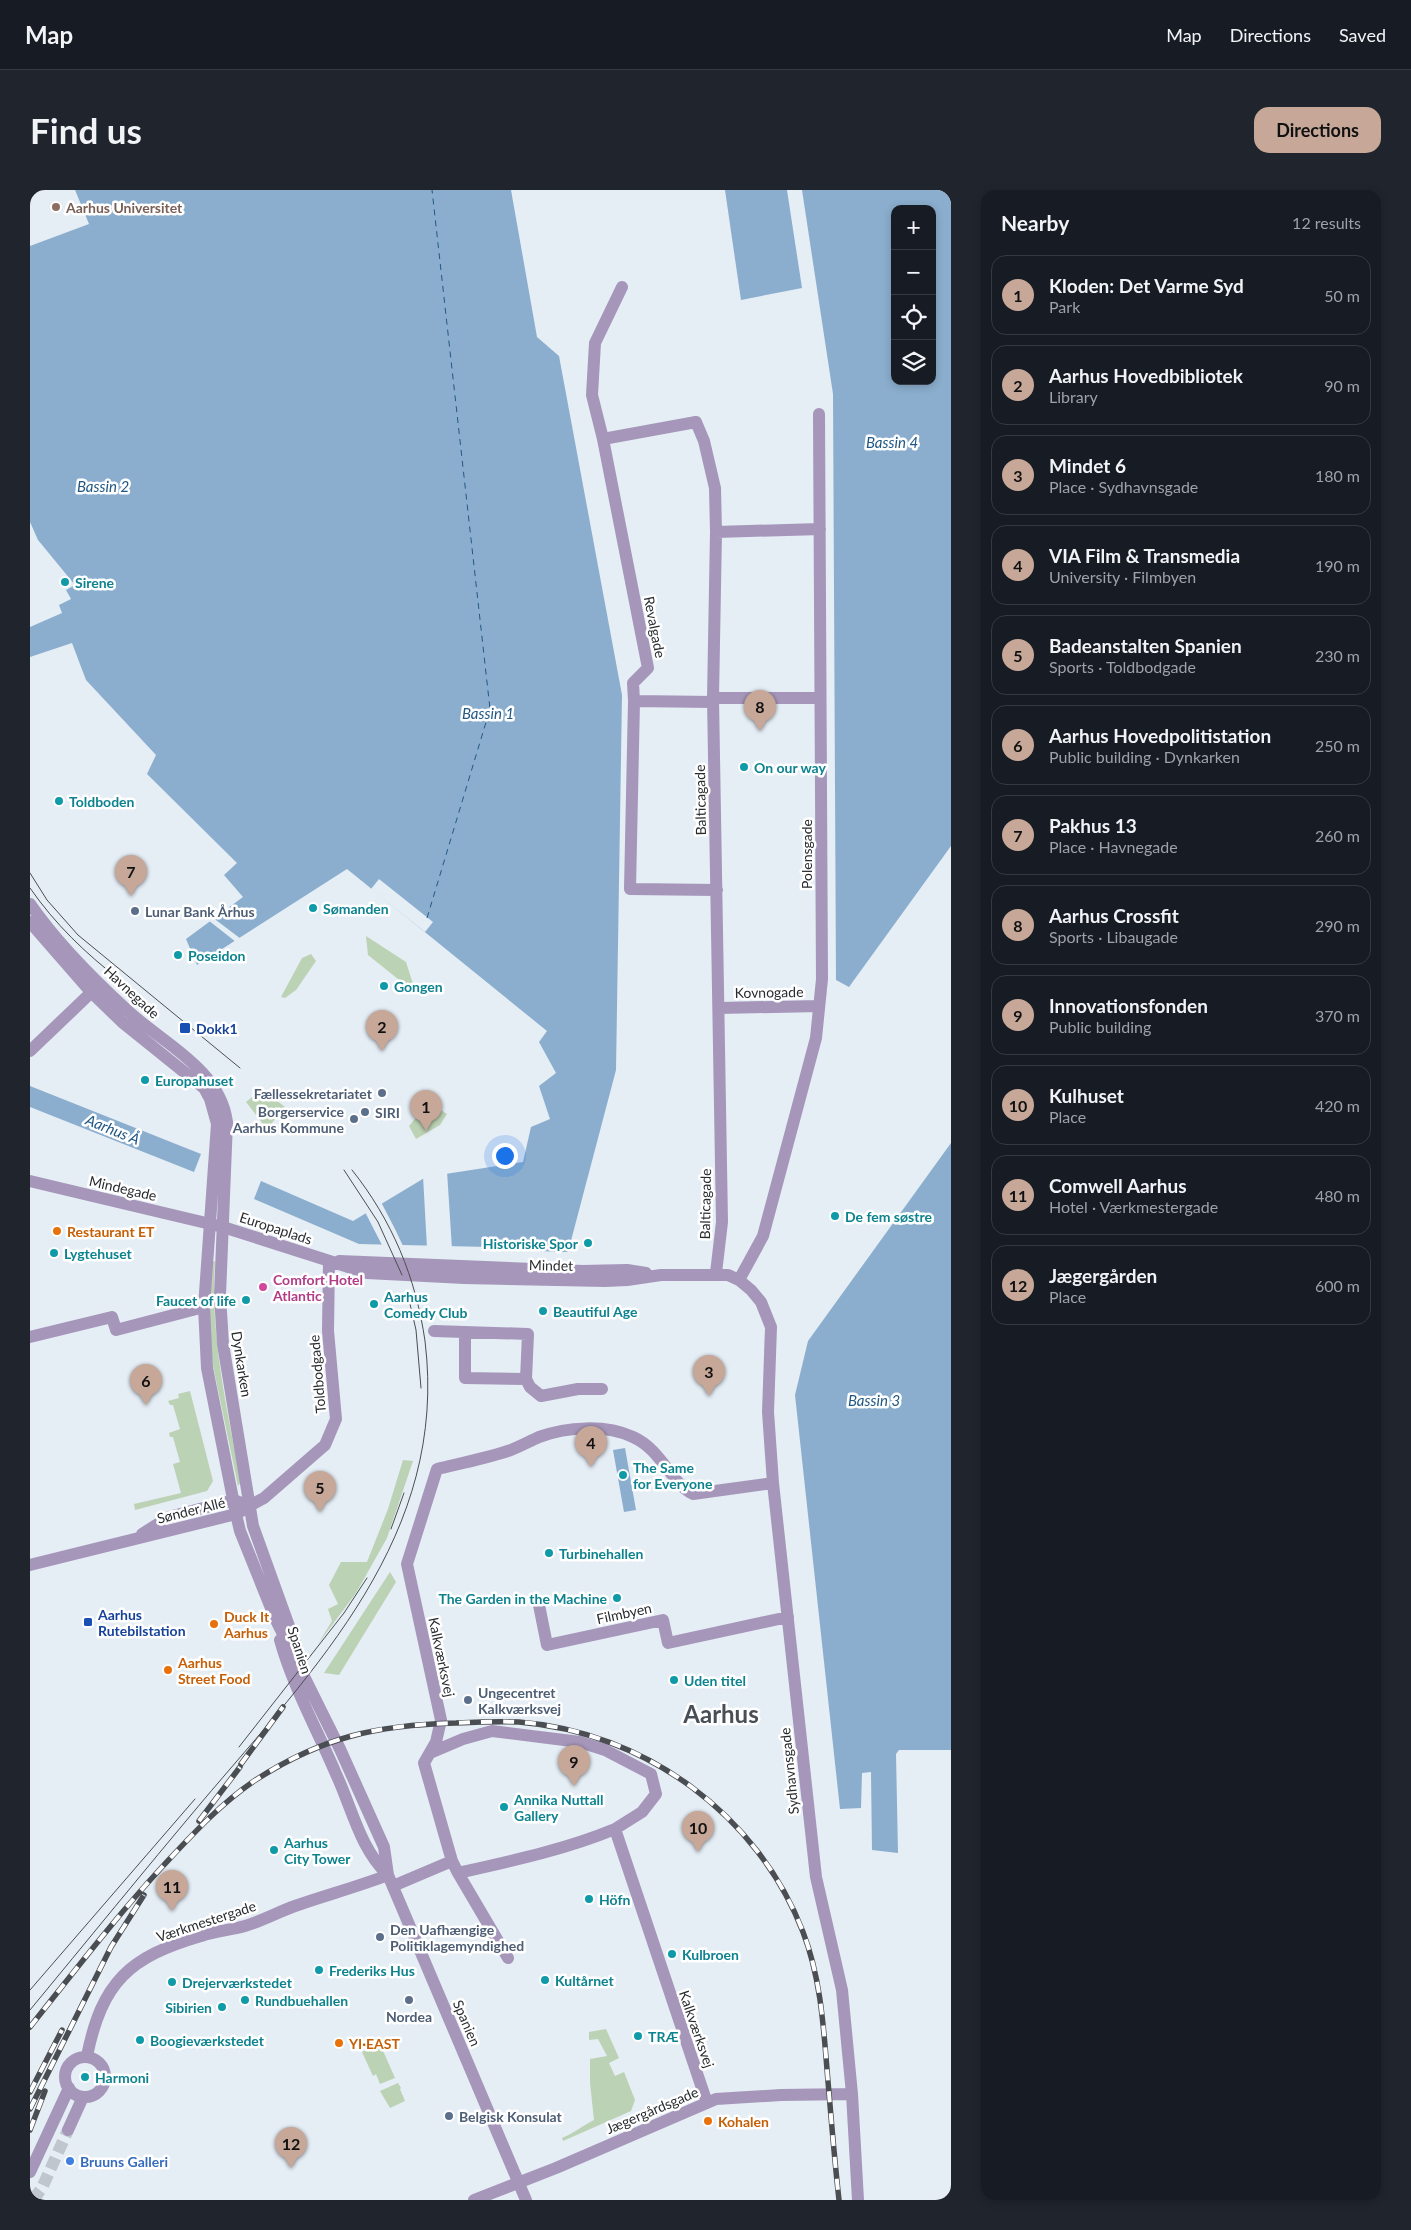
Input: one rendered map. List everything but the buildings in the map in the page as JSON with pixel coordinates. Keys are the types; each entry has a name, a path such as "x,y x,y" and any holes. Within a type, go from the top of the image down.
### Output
{"street":[{"name":"Revalgade","path":"622,287 596,343 592,395 603,439 648,668 633,683 630,889 717,890"},
{"name":"Polensgade","path":"740,1280 763,1236 816,1038 822,979 819,414"},
{"name":"Balticagade","path":"603,439 696,422 704,441 715,488 713,700 722,1222 716,1273"},
{"path":"716,532 820,529"},
{"path":"634,701 820,698"},
{"name":"Havnegade","path":"30,904 122,1022 204,1088 214,1110 220,1154"},
{"name":"Havnegade","path":"30,922 95,988"},
{"path":"31,1047 95,988"},
{"name":"Kovnogade","path":"719,1008 819,1006"},
{"path":"220,1154 208,1224 204,1307 207,1368 236,1514"},
{"name":"Europaplads","path":"220,1154 223,1227 367,1274 441,1271"},
{"name":"Mindegade","path":"30,1181 223,1227"},
{"name":"Dynkarken","path":"223,1227 220,1318 249,1506"},
{"name":"Toldbodgade","path":"249,1506 264,1498 325,1445 336,1419 328,1331 329,1261"},
{"name":"Mindet","path":"441,1271 627,1270 661,1275 716,1273 740,1280"},
{"name":"Sydhavnsgade","path":"740,1280 761,1302 772,1336 768,1412 773,1483 815,1868 826,1927 842,1990 852,2094 858,2200"},
{"path":"30,1337 112,1317 116,1330 204,1307"},
{"path":"434,1332 528,1334 526,1379 530,1387 541,1396 578,1389 602,1389"},
{"path":"465,1332 465,1378 526,1379"},
{"name":"Kalkværksvej","path":"508,1958 452,1861 424,1763 436,1742 441,1720 407,1564 437,1470 511,1450 540,1437 573,1429 611,1430 633,1437 652,1450 685,1490 693,1494 773,1483"},
{"name":"Sønder Allé","path":"135,1539 169,1517 234,1500 249,1506"},
{"name":"Sønder Allé","path":"30,1565 236,1514 249,1506"},
{"name":"Spanien","path":"249,1506 252,1526 296,1639 299,1664"},
{"name":"Spanien","path":"236,1514 240,1531 274,1618 283,1652 296,1686 336,1772 370,1853 391,1880"},
{"name":"Filmbyen","path":"539,1605 548,1645 663,1620 668,1643 788,1617"},
{"name":"Spanien","path":"274,1618 299,1664 325,1723 340,1749 384,1847 391,1880 526,2200"},
{"name":"Spanien","path":"325,1723 336,1772"},
{"path":"430,1753 464,1739 492,1731 580,1742 605,1750 651,1774 656,1794 642,1812 614,1829 580,1843 547,1853 458,1873"},
{"name":"Kalkværksvej","path":"614,1829 707,2103"},
{"path":"391,1880 452,1861"},
{"name":"Værkmestergade","path":"87,2056 92,2028 106,1998 128,1970 148,1956 201,1935 245,1926 295,1906 391,1880"},
{"path":"87,2056 98,2060 105,2070 106,2076 103,2087 99,2092 89,2097 83,2097 72,2092 69,2088 66,2082 66,2069 74,2059 87,2056"},
{"path":"30,2172 69,2088"},
{"name":"Jægergårdsgade","path":"474,2200 716,2099 781,2095 852,2094"},
{"path":"68,2130 83,2097"}],"green space":[{"path":"366,936 406,962 414,987 408,987 368,955"},
{"path":"311,954 316,961 296,990 285,998 281,997 302,958"},
{"path":"262,1089 285,1107 267,1129 246,1102"},
{"path":"429,1102 447,1114 440,1125 416,1139 409,1126"},
{"path":"211,1260 215,1262 214,1290 217,1345 225,1400 241,1482 238,1486 213,1366 208,1316"},
{"path":"190,1391 213,1481 207,1491 135,1510 134,1504 181,1493 173,1464 180,1462 173,1437 170,1437 169,1433 180,1429 173,1405 170,1405 168,1401 179,1398 178,1394"},
{"path":"403,1460 413,1461 387,1538 356,1593 318,1644 332,1621 328,1609 338,1604 329,1585 341,1562 367,1562 388,1509"},
{"path":"390,1572 396,1582 339,1675 324,1673"},
{"path":"606,2029 619,2058 609,2063 615,2076 624,2072 635,2100 631,2111 563,2141 562,2138 594,2120 590,2083 590,2059 607,2056 598,2039 589,2040 589,2032"},
{"path":"380,2044 395,2078 380,2084 376,2074 373,2076 362,2052"},
{"path":"398,2083 405,2101 390,2108 380,2091"}],"water":[{"path":"75,190 511,190 537,337 559,356 622,695 616,1070 568,1252 537,1251 536,1248 359,1244 254,1199 261,1181 353,1221 426,1177 523,1162 531,1127 550,1119 539,1086 556,1073 539,1042 547,1031 347,869 197,965 186,939 243,897 224,875 237,863 147,774 156,755 86,680 72,643 30,657 30,627 62,613 59,605 71,599 66,590 75,585 38,540 30,522 30,246 89,224"},
{"path":"725,190 787,190 802,288 741,300"},
{"name":"Bassin 4","path":"802,190 951,190 951,846 849,987 836,980 833,394"},
{"name":"Aarhus Å","path":"30,1086 201,1154 194,1172 30,1107"},
{"name":"Bassin 3","path":"951,1143 951,1750 899,1750 896,1754 898,1853 872,1850 871,1772 862,1773 861,1808 840,1809 795,1395 808,1341"},
{"path":"625,1448 636,1510 624,1512 613,1450"}],"pier":[{"path":"379,879 433,922 425,932 371,889"},
{"path":"212,917 241,939 236,942 208,920"},
{"path":"447,1171 452,1249 427,1248 423,1176"},
{"path":"381,1202 404,1248 383,1247 365,1212"}],"ferry route":[{"path":"427,918 490,709 432,190"}],"tunnel":[{"path":"33,2200 42,2188 68,2130"}],"tram line":[{"path":"30,873 47,900 78,935 240,1068"},
{"path":"30,888 71,937 120,980"},
{"path":"344,1170 378,1222 402,1275"},
{"path":"30,2010 328,1649 365,1594 395,1537 416,1476 427,1411 425,1341 415,1295 400,1251 379,1209 352,1170"},
{"path":"407,1291 416,1330 421,1388"},
{"path":"391,1529 404,1493"},
{"path":"239,1747 344,1613 367,1578"},
{"path":"30,1990 195,1799"}],"railway":[{"path":"241,1764 283,1707"},
{"path":"30,2027 94,1946 162,1867 229,1800 254,1781 279,1766 303,1754 351,1736 400,1727 427,1724 519,1722 566,1729 610,1743 652,1762 691,1787 727,1817 757,1851 783,1890 803,1932 810,1952 819,1992 839,2200"},
{"path":"199,1821 240,1767"},
{"path":"30,2109 111,1947 144,1895"},
{"path":"30,2092 62,2030"},
{"path":"30,2130 45,2091"}],"place":[{"name":"Aarhus Universitet","path":"56,207"},
{"name":"Sirene","path":"65,582"},
{"name":"Aarhus Crossfit","path":"760,731"},
{"name":"On our way","path":"744,767"},
{"name":"Toldboden","path":"59,801"},
{"name":"Pakhus 13","path":"131,896"},
{"name":"Sømanden","path":"313,908"},
{"name":"Lunar Bank Århus","path":"135,911"},
{"name":"Poseidon","path":"178,955"},
{"name":"Gongen","path":"384,986"},
{"name":"Dokk1","path":"185,1028"},
{"name":"Aarhus Hovedbibliotek","path":"382,1051"},
{"name":"Europahuset","path":"145,1080"},
{"name":"Fællessekretariatet","path":"382,1093"},
{"name":"SIRI","path":"365,1112"},
{"name":"Borgerservice Aarhus Kommune","path":"354,1119"},
{"name":"Kloden: Det Varme Syd","path":"426,1131"},
{"name":"De fem søstre","path":"835,1216"},
{"name":"Restaurant ET","path":"57,1231"},
{"name":"Historiske Spor","path":"588,1243"},
{"name":"Lygtehuset","path":"54,1253"},
{"name":"Comfort Hotel Atlantic","path":"263,1287"},
{"name":"Faucet of life","path":"246,1300"},
{"name":"Aarhus Comedy Club","path":"374,1304"},
{"name":"Beautiful Age","path":"543,1311"},
{"name":"Mindet 6","path":"709,1396"},
{"name":"Aarhus Hovedpolitistation","path":"146,1405"},
{"name":"VIA Film & Transmedia","path":"591,1467"},
{"name":"The Same for Everyone","path":"623,1475"},
{"name":"Badeanstalten Spanien","path":"320,1512"},
{"name":"Turbinehallen","path":"549,1553"},
{"name":"The Garden in the Machine","path":"617,1598"},
{"name":"Aarhus Rutebilstation","path":"88,1622"},
{"name":"Duck It Aarhus","path":"214,1624"},
{"name":"Aarhus Street Food","path":"168,1670"},
{"name":"Uden titel","path":"674,1680"},
{"name":"Ungecentret Kalkværksvej","path":"468,1700"},
{"name":"Innovationsfonden","path":"574,1786"},
{"name":"Annika Nuttall Gallery","path":"504,1807"},
{"name":"Aarhus City Tower","path":"274,1850"},
{"name":"Kulhuset","path":"698,1852"},
{"name":"Höfn","path":"589,1899"},
{"name":"Comwell Aarhus","path":"172,1911"},
{"name":"Den Uafhængige Politiklagemyndighed","path":"380,1937"},
{"name":"Kulbroen","path":"672,1954"},
{"name":"Frederiks Hus","path":"319,1970"},
{"name":"Kultårnet","path":"545,1980"},
{"name":"Drejerværkstedet","path":"172,1982"},
{"name":"Rundbuehallen","path":"245,2000"},
{"name":"Nordea","path":"409,2000"},
{"name":"Sibirien","path":"222,2007"},
{"name":"TRÆ","path":"638,2036"},
{"name":"Boogieværkstedet","path":"140,2040"},
{"name":"YI·EAST","path":"339,2043"},
{"name":"Harmoni","path":"85,2077"},
{"name":"Belgisk Konsulat","path":"449,2116"},
{"name":"Kohalen","path":"708,2121"},
{"name":"Bruuns Galleri","path":"70,2161"},
{"name":"Jægergården","path":"291,2168"}],"district":[{"name":"Aarhus","path":"721,1713"}],"water label":[{"name":"Bassin 2","path":"103,486"},
{"name":"Bassin 1","path":"488,713"}]}
